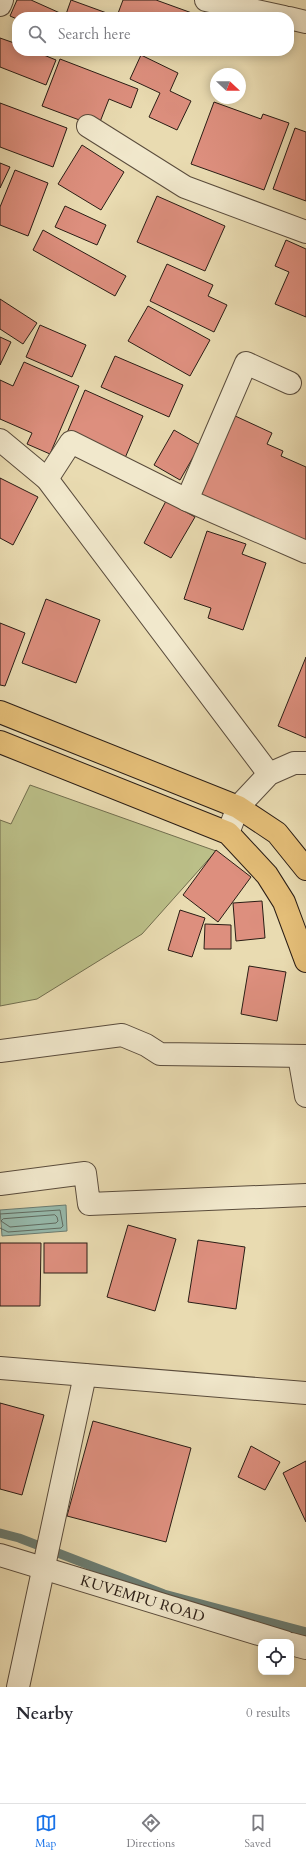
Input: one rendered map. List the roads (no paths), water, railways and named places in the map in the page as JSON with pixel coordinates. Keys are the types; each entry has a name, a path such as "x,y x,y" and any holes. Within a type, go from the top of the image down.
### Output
{"main road":[{"path":"0,712 238,807 277,833 306,869"},
{"path":"0,742 228,833 267,875 284,902 306,961"}],"street":[{"path":"0,5 2,0"},
{"path":"206,0 261,12"},
{"path":"294,19 306,22"},
{"path":"88,126 184,187 306,232"},
{"path":"186,500 246,363 290,383"},
{"path":"0,440 47,479 269,774"},
{"path":"47,479 71,442 186,500 306,552"},
{"path":"228,833 238,807 269,774 294,763 306,763"},
{"path":"0,1051 122,1035 146,1045 160,1054 302,1056 306,1096"},
{"path":"0,1184 85,1173 89,1204 306,1195"},
{"path":"0,1368 306,1393"},
{"path":"18,1687 86,1375"},
{"name":"KUVEMPU ROAD","path":"0,1555 275,1639"},
{"path":"294,1645 306,1648"}],"water":[{"path":"66,1205 67,1231 2,1236 0,1210"}],"waterway":[{"path":"0,1533 19,1538 164,1594 306,1632"}]}
